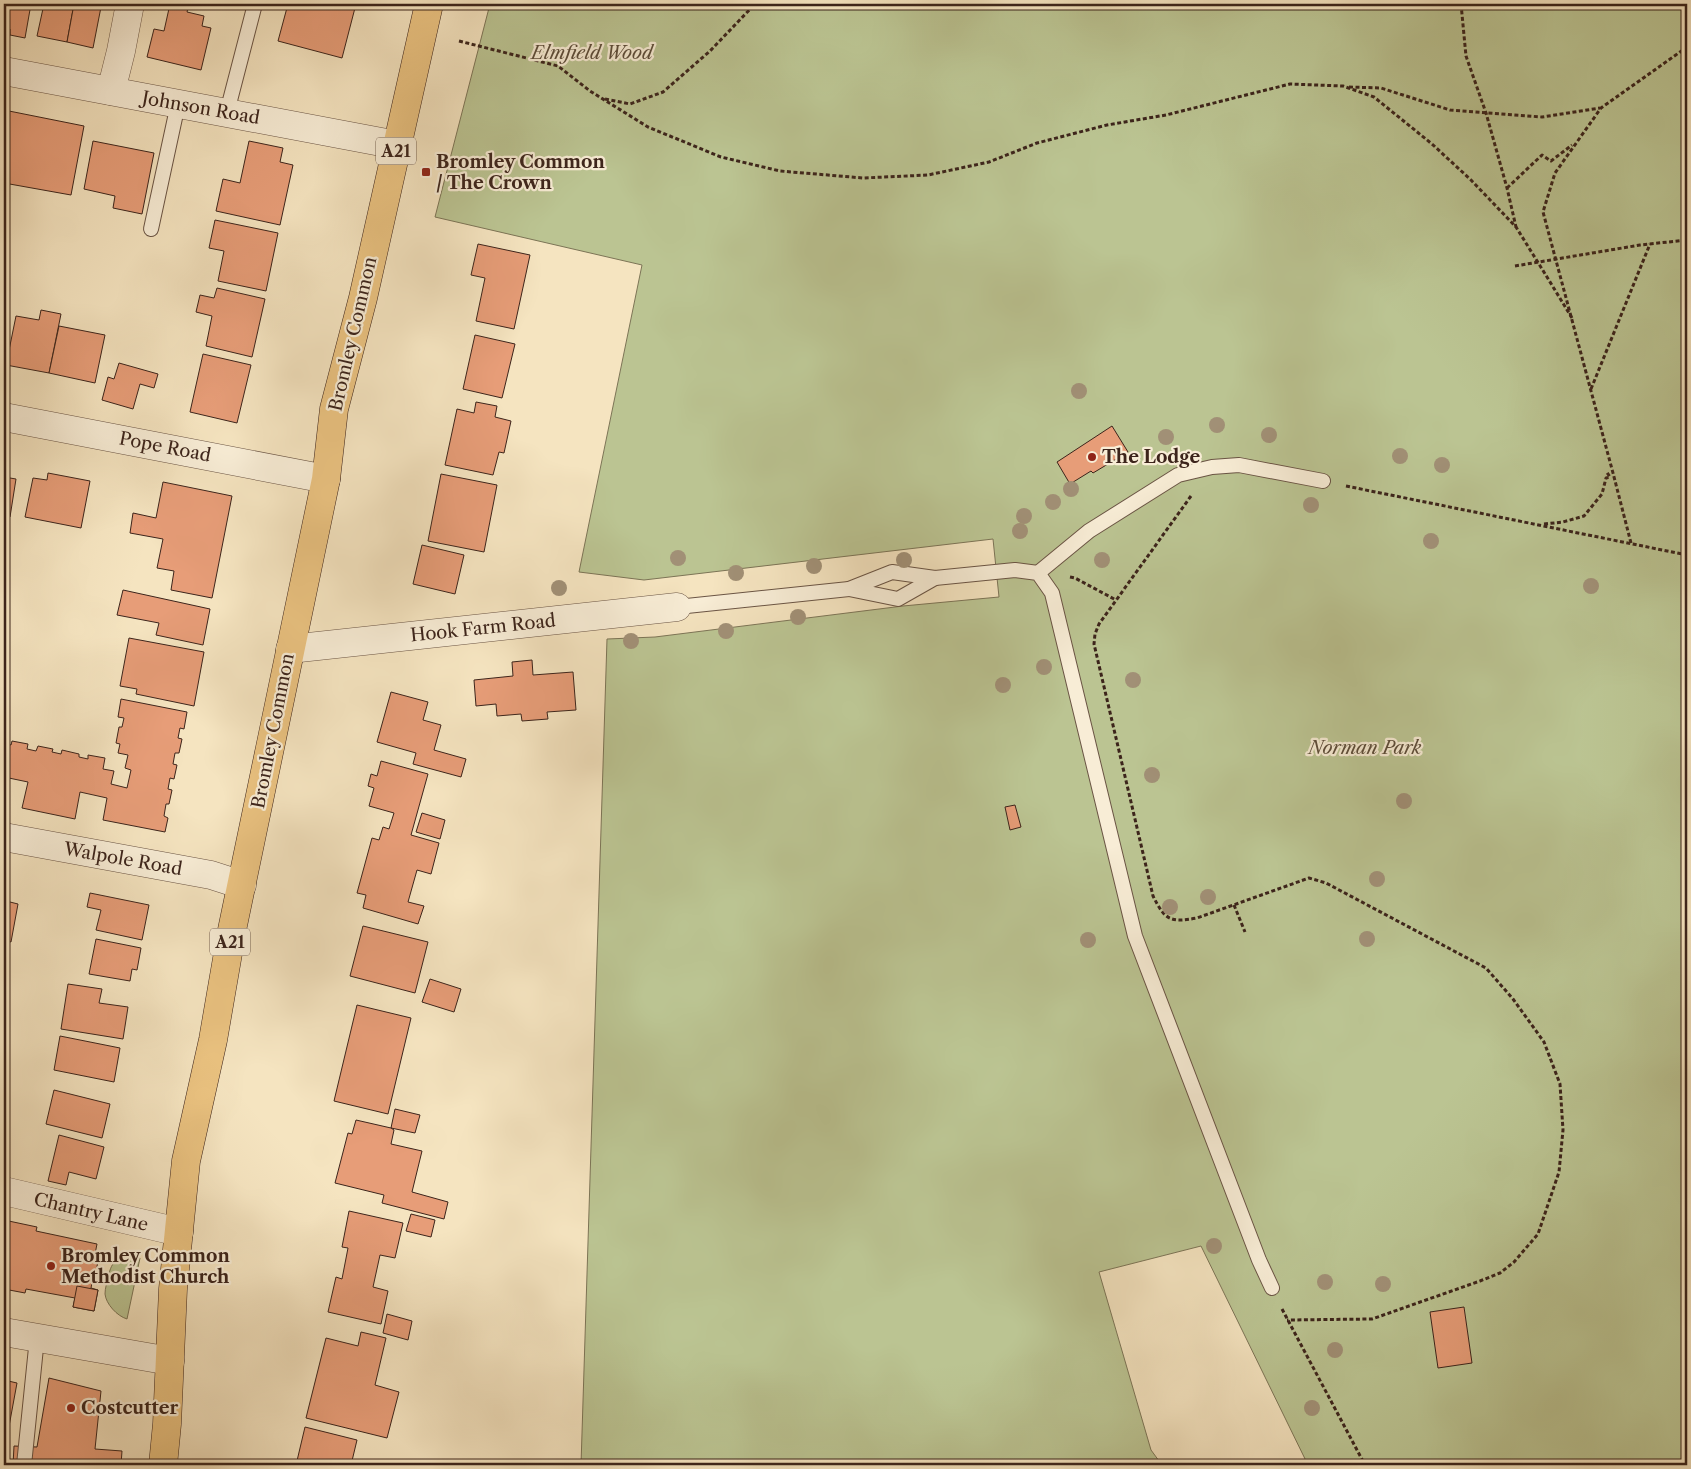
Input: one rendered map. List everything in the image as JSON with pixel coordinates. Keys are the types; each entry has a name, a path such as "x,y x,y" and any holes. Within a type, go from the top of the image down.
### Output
{"main road":[{"name":"Bromley Common","path":"163,1465 173,1289 186,1161 213,1040 232,930 326,479 334,409 363,298 429,4"}],"street":[{"path":"110,91 121,51 130,4"},
{"name":"Johnson Road","path":"4,71 397,145"},
{"name":"Pope Road","path":"4,417 326,479"},
{"name":"Hook Farm Road","path":"290,649 676,607"},
{"name":"Walpole Road","path":"4,837 211,875 242,885"},
{"name":"Chantry Lane","path":"4,1191 179,1232"},
{"path":"4,1332 170,1361"}],"lane":[{"path":"227,112 254,4"},
{"path":"151,229 178,104"},
{"path":"676,607 849,589 892,572 934,578 1015,570 1038,573 1089,531 1178,475 1212,467 1239,465 1323,481"},
{"path":"1038,573 1052,593 1135,936 1259,1260 1272,1288"},
{"path":"849,589 898,599 934,578"},
{"path":"24,1465 37,1338"}],"path":[{"path":"602,98 630,104 663,92 710,51 755,4"},
{"path":"1461,4 1466,56 1486,113 1516,227"},
{"path":"459,41 558,66 590,91 648,127 721,157 780,171 863,178 928,175 989,162 1037,142 1106,125 1166,115 1290,84 1380,88 1450,110 1486,113 1542,117 1601,108"},
{"path":"1631,543 1543,212 1555,173 1601,108 1687,48"},
{"path":"1343,86 1374,97 1432,144 1472,180 1516,227 1572,318"},
{"path":"1507,188 1542,155 1550,161 1575,143"},
{"path":"1515,266 1650,244 1687,240"},
{"path":"1591,389 1650,244"},
{"path":"1212,467 1099,624 1095,634 1094,644 1153,896 1161,912 1170,919 1183,921 1309,878 1326,883 1486,968 1513,999 1544,1042 1560,1084 1563,1130 1559,1172 1538,1234 1514,1262 1500,1273 1480,1282 1372,1319 1287,1320"},
{"path":"1538,524 1562,522 1584,516 1602,494 1606,478 1610,477 1606,471"},
{"path":"1323,481 1687,555"},
{"path":"1038,573 1075,578 1116,600"},
{"path":"1234,905 1245,932"},
{"path":"1272,1288 1287,1320 1365,1465"}],"green space":[{"path":"490,4 1687,4 1687,1465 1308,1465 1201,1246 1099,1272 1151,1450 1162,1465 581,1465 607,639 655,637 903,606 999,597 993,539 644,580 579,572 642,265 435,217"},
{"path":"135,1256 140,1258 127,1319 119,1315 110,1306 105,1290 114,1262"}],"building":[{"path":"5,4 31,4 25,38 10,35 10,29 4,28"},
{"path":"44,4 74,4 67,42 37,36"},
{"path":"74,4 98,4 97,6 101,7 93,48 67,42"},
{"path":"170,4 189,4 187,12 204,16 202,26 211,28 201,70 147,57 154,29 164,31"},
{"path":"288,4 356,4 342,58 278,41"},
{"path":"4,110 84,126 71,195 4,183"},
{"path":"93,141 154,153 142,214 113,208 115,196 84,189"},
{"path":"249,141 283,148 280,162 293,165 280,225 216,211 223,179 240,183"},
{"path":"215,220 278,233 266,291 218,281 224,251 209,248"},
{"path":"478,244 530,255 514,329 476,321 485,278 471,275"},
{"path":"217,288 265,299 252,357 206,346 212,316 196,312 200,295 214,298"},
{"path":"41,310 61,314 49,373 6,365 16,316 39,320"},
{"path":"59,326 105,335 95,383 49,373"},
{"path":"475,335 515,344 502,398 463,389"},
{"path":"203,354 251,365 237,423 190,412"},
{"path":"119,363 158,374 154,388 140,384 133,409 102,400 108,377 114,379"},
{"path":"476,402 497,406 495,417 511,421 504,453 499,452 493,475 445,465 457,409 474,413"},
{"name":"The Lodge","path":"1112,426 1128,452 1070,484 1057,462"},
{"path":"48,473 90,481 81,528 25,517 33,478 47,480"},
{"path":"441,474 497,485 484,552 428,541"},
{"path":"4,477 16,479 10,517 4,516"},
{"path":"163,482 232,496 212,598 171,590 174,571 157,568 163,539 130,533 133,513 156,518"},
{"path":"422,545 464,555 455,594 413,584"},
{"path":"123,590 210,609 203,645 156,635 159,623 117,615"},
{"path":"129,638 204,652 194,706 136,694 137,689 120,686"},
{"path":"532,660 533,675 573,672 576,710 547,712 548,719 522,721 521,714 497,716 496,704 476,706 474,680 513,676 512,662"},
{"path":"391,692 428,702 423,720 441,725 434,750 466,759 461,777 413,764 416,753 377,742"},
{"path":"121,699 187,712 184,729 180,728 178,738 182,739 179,753 175,753 173,764 177,765 174,779 170,778 168,789 172,790 169,804 166,804 164,816 168,818 165,832 103,820 107,798 80,792 75,819 22,808 28,782 4,777 4,743 11,745 12,741 28,744 27,749 36,751 38,746 53,749 52,752 61,754 62,750 79,754 79,757 88,759 88,755 105,758 103,769 114,771 111,784 127,788 131,770 125,768 128,755 118,753 120,744 116,743 119,727 122,727 124,718 118,717"},
{"path":"381,761 428,774 411,835 439,843 431,874 417,870 408,902 424,906 418,924 363,908 366,895 357,893 372,838 379,840 383,827 389,829 394,813 369,806 374,788 368,786 371,774 377,776"},
{"path":"1015,805 1021,827 1010,830 1005,807"},
{"path":"422,813 445,820 440,839 416,832"},
{"path":"90,893 149,905 142,940 96,930 101,910 87,907"},
{"path":"4,896 7,897 6,901 18,904 11,942 4,940"},
{"path":"363,926 428,942 415,993 350,976"},
{"path":"96,939 141,948 137,970 132,969 130,981 89,974"},
{"path":"430,979 461,989 454,1012 422,1002"},
{"path":"68,984 102,989 99,1003 128,1007 123,1039 61,1029"},
{"path":"357,1005 411,1018 388,1114 334,1101"},
{"path":"60,1036 120,1048 114,1082 54,1070"},
{"path":"54,1090 110,1104 102,1138 46,1124"},
{"path":"395,1109 420,1115 415,1133 391,1128"},
{"path":"356,1120 391,1128 394,1130 391,1144 422,1151 412,1192 448,1202 444,1219 382,1203 384,1195 335,1183 348,1133 352,1134"},
{"path":"59,1135 104,1147 96,1179 69,1172 66,1185 48,1181"},
{"path":"349,1211 403,1223 395,1258 380,1255 373,1287 388,1291 381,1324 328,1312 336,1277 342,1279 348,1248 342,1247"},
{"path":"411,1214 435,1220 431,1237 406,1231"},
{"name":"Bromley Common Methodist Church","path":"4,1220 37,1227 36,1231 97,1244 94,1259 98,1261 91,1288 98,1290 94,1311 73,1307 75,1298 26,1289 25,1293 4,1289"},
{"path":"77,1286 98,1290 94,1311 73,1307"},
{"path":"1464,1307 1472,1363 1438,1368 1430,1312"},
{"path":"387,1314 412,1321 408,1340 383,1333"},
{"path":"361,1332 386,1338 375,1385 399,1392 387,1438 306,1418 326,1338 358,1346"},
{"path":"49,1378 101,1391 95,1449 122,1451 121,1465 13,1465 14,1446 37,1447"},
{"path":"4,1380 17,1383 5,1448 4,1447"},
{"path":"305,1427 357,1440 351,1465 296,1465"}],"place":[{"name":"Bromley Common / The Crown","path":"426,172"},
{"name":"The Lodge","path":"1092,457"},
{"name":"Bromley Common Methodist Church","path":"51,1266"},
{"name":"Costcutter","path":"71,1408"}],"park label":[{"name":"Elmfield Wood","path":"592,53"},
{"name":"Norman Park","path":"1365,748"}]}
